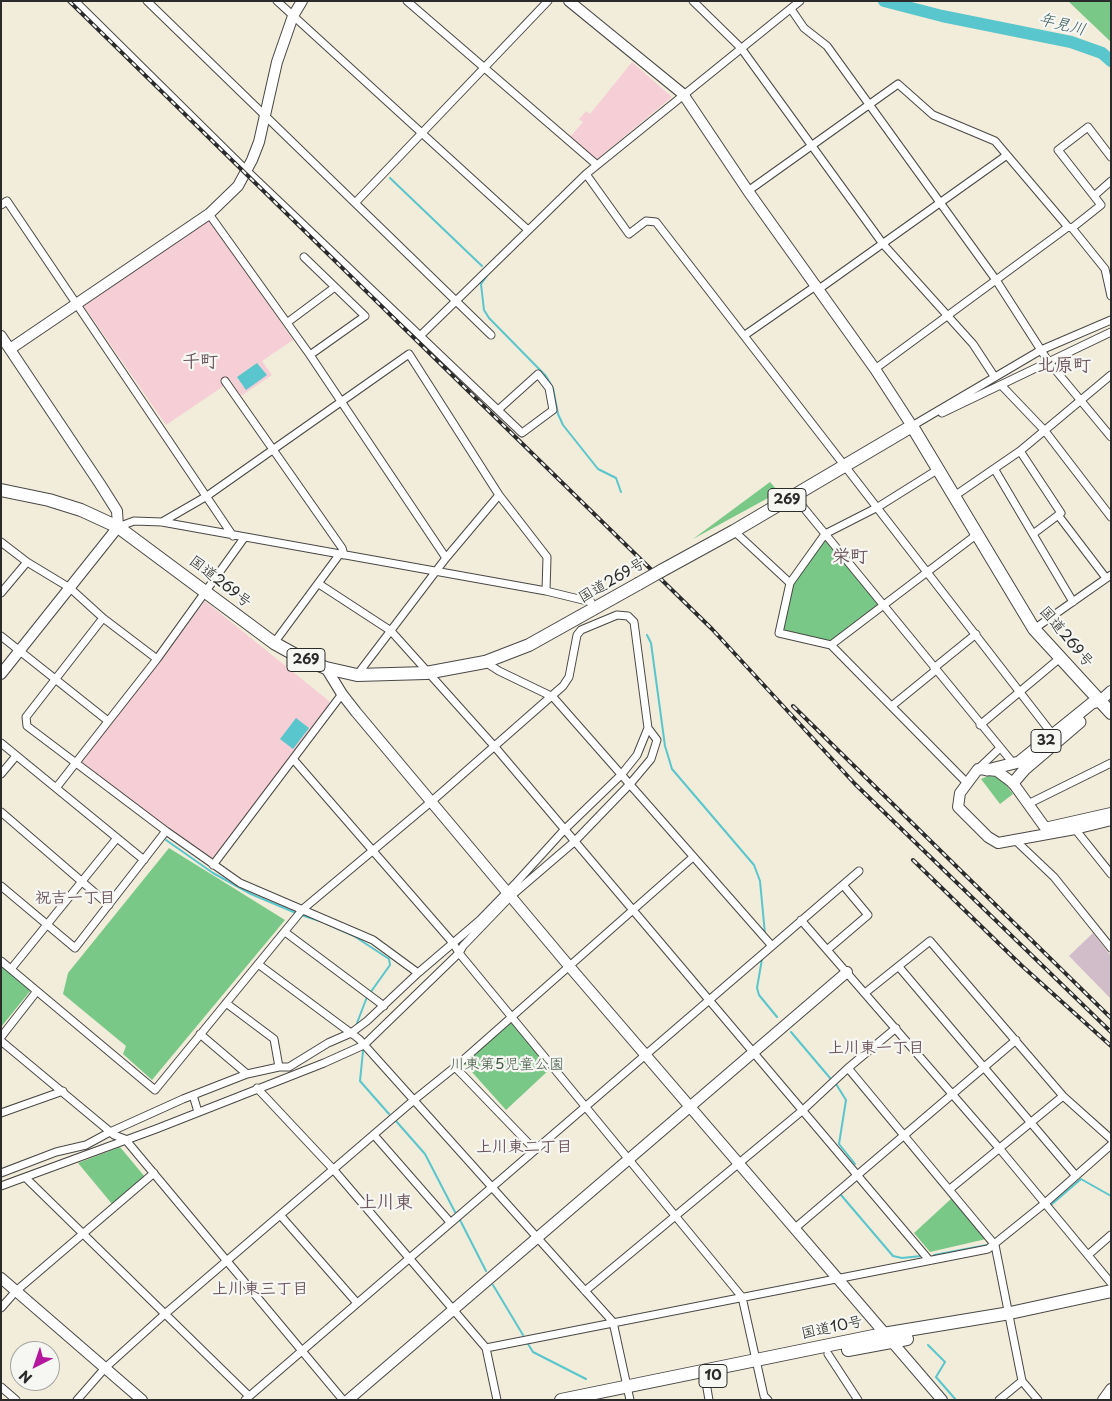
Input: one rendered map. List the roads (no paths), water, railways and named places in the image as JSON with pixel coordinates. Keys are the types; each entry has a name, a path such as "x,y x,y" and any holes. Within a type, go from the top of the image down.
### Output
{"highway":[{"name":"国道269号","path":"1,490 49,500 81,510 118,527 274,643 303,659 326,668 357,675 426,673 485,662 529,645 734,531 912,426 1034,630 1111,713"},
{"name":"国道10号","path":"1010,1316 1111,1291"},
{"name":"国道10号","path":"598,1400 757,1364 1111,1296"},
{"name":"国道10号","path":"757,1364 828,1354 888,1338"},
{"name":"国道10号","path":"561,1400 628,1393"}],"main road":[{"name":"32","path":"982,770 1019,762 1092,703 1100,701"},
{"name":"32","path":"1013,783 1024,770 1096,708 1100,701"}],"street":[{"path":"147,1 491,335"},
{"path":"277,1 528,230"},
{"path":"10,349 209,214 238,186 259,142 277,62 293,16 302,1"},
{"path":"356,203 548,1"},
{"path":"570,1 683,94 748,191 875,369 912,426"},
{"path":"693,1 741,48 883,244 948,314 973,344 994,376"},
{"path":"420,336 455,299 586,174 800,1"},
{"path":"408,2 597,165"},
{"path":"80,3 246,170 522,433 553,410 549,388 538,374 498,410"},
{"path":"791,9 804,28 828,46 996,280 1048,361 1080,402 1111,437"},
{"path":"748,191 898,84 933,115 995,141 1105,269 1111,296"},
{"path":"875,369 948,314 1101,205 1058,150 1088,127 1111,157"},
{"path":"745,335 883,244 1007,155"},
{"path":"586,174 629,234 646,221 656,222 1053,734"},
{"path":"1094,196 1111,181"},
{"path":"1,205 7,201 78,303 233,536"},
{"path":"209,214 288,322 446,558"},
{"path":"304,257 364,316 310,354"},
{"path":"288,322 335,287"},
{"path":"912,426 1041,350 1111,320"},
{"path":"912,426 1002,386 1048,361 1111,332"},
{"path":"1,336 117,511 118,527"},
{"path":"162,522 207,496 409,354 499,495 547,557 546,591"},
{"path":"953,497 995,470 1020,451 1111,375"},
{"path":"225,381 342,548 342,555 274,643"},
{"path":"1002,386 1045,431 1111,517"},
{"path":"1020,451 1061,513 1032,534"},
{"path":"937,470 878,507 825,534 790,584 779,632 831,645 893,705 966,782"},
{"path":"995,470 1073,602"},
{"path":"357,675 446,558 499,495"},
{"path":"794,496 1013,763"},
{"path":"1034,630 1108,576 1058,515"},
{"path":"1,674 118,527 140,521 162,522 437,571 546,591 591,602"},
{"path":"734,531 790,584"},
{"path":"831,645 976,535"},
{"path":"56,788 157,658 244,538"},
{"path":"1,542 27,562 70,588 103,618 157,658"},
{"path":"1,593 27,562"},
{"path":"319,584 391,631 426,673 495,747 631,911 710,1000 929,1260"},
{"path":"1,961 155,1090 303,909 432,802 553,697 569,677 577,635 581,630 602,618 617,615 628,616 634,622 648,728 657,740 656,747 647,766 574,842 510,894 351,1033 328,1043 289,1067 279,1067 247,1074 193,1095 110,1132 86,1145 56,1152 1,1173"},
{"path":"103,618 26,717 25,722 27,726 75,764 240,883 373,940 418,973"},
{"path":"893,705 976,634"},
{"path":"1,636 108,721"},
{"path":"980,725 1060,658"},
{"path":"485,662 499,672 553,697 772,946"},
{"path":"326,668 342,694 569,966 645,1053 689,1108 942,1400"},
{"path":"1100,701 1111,691"},
{"path":"214,865 342,694"},
{"path":"1,1186 27,1178 198,1112 324,1063 364,1045 459,953 564,830 621,775 637,755 648,728"},
{"path":"1,743 144,860"},
{"path":"1000,748 982,770 966,782 960,793 958,807 998,843 1111,813"},
{"path":"1,774 16,756"},
{"path":"294,760 453,943 459,953 742,1297 764,1396 768,1400"},
{"path":"1028,804 1111,763"},
{"path":"982,770 997,771 1013,783 1047,831"},
{"path":"1,812 109,905"},
{"path":"1047,831 1075,829 1111,820"},
{"path":"1075,829 1111,874"},
{"path":"1,886 75,948 166,831"},
{"path":"11,970 117,838"},
{"path":"1014,840 1054,876 1108,938 1111,948"},
{"path":"76,1400 105,1368 166,1313 455,1067 693,857"},
{"path":"27,1178 166,1313 247,1398 645,1053 710,1000 859,871"},
{"path":"827,950 868,915 843,885"},
{"path":"801,920 999,1148 1111,1283"},
{"path":"285,932 384,1006"},
{"path":"866,993 930,940 1064,1096 1111,1139"},
{"path":"258,964 351,1033 364,1045 538,1237 612,1322 628,1393"},
{"path":"899,967 1076,1176"},
{"path":"348,1400 847,972"},
{"path":"1,1037 37,991"},
{"path":"226,1002 274,1039 279,1067"},
{"path":"585,1291 802,1110 896,1028"},
{"path":"200,1034 247,1074"},
{"path":"794,1229 1016,1040"},
{"path":"1,1041 110,1132 125,1139 344,1400"},
{"path":"455,1067 534,1149"},
{"path":"848,1068 995,1245 1022,1381 1038,1400"},
{"path":"257,1088 333,1170 486,1348 496,1400"},
{"path":"1,1113 63,1091"},
{"path":"193,1095 198,1112"},
{"path":"950,1189 1064,1096"},
{"path":"374,1135 450,1222"},
{"path":"486,1348 988,1249 1044,1204 1111,1145"},
{"path":"1,1308 16,1291 154,1173"},
{"path":"281,1216 357,1303"},
{"path":"1088,1255 1111,1235"},
{"path":"1,1278 142,1400"},
{"path":"828,1354 858,1400"},
{"path":"705,1375 709,1400"},
{"path":"999,1400 1022,1381"},
{"path":"1,1387 16,1400"},
{"path":"1103,1400 1111,1389"}],"water":[{"path":"257,363 267,375 246,390 237,377"},
{"path":"296,718 309,728 293,749 280,739"}],"waterway":[{"name":"年見川","path":"884,1 942,16 1071,42 1102,53 1111,61"},
{"path":"390,178 482,266"},
{"path":"487,276 481,284 484,310 489,318 546,376 553,388 558,414 563,425 598,469 616,478 621,492"},
{"path":"647,635 651,643 665,746 672,769 754,865 760,881 765,934"},
{"path":"166,840 213,873 251,894 296,913"},
{"path":"301,915 323,922"},
{"path":"327,924 354,936 389,959 390,965 370,993"},
{"path":"762,959 757,988 759,995 777,1017"},
{"path":"357,1023 367,997"},
{"path":"791,1032 830,1078"},
{"path":"363,1051 360,1081 389,1114"},
{"path":"836,1084 846,1100 839,1144 855,1164"},
{"path":"396,1121 425,1154 455,1212"},
{"path":"1052,1204 1081,1179 1111,1196"},
{"path":"841,1195 893,1256 902,1258 921,1256"},
{"path":"460,1220 486,1271"},
{"path":"934,1255 987,1245"},
{"path":"493,1285 523,1335"},
{"path":"528,1344 533,1352 586,1379"},
{"path":"928,1345 945,1362 936,1377 956,1400"}],"railway":[{"path":"69,1 712,629 855,784 1111,1032"},
{"path":"793,706 1111,1018"},
{"path":"913,860 1021,965 1111,1046"}],"district":[{"name":"千町","path":"200,362"},
{"name":"北原町","path":"1064,366"},
{"name":"栄町","path":"850,557"},
{"name":"祝吉一丁目","path":"75,899"},
{"name":"上川東一丁目","path":"876,1049"},
{"name":"上川東二丁目","path":"524,1148"},
{"name":"上川東","path":"386,1203"},
{"name":"上川東三丁目","path":"260,1290"}],"park label":[{"name":"川東第5児童公園","path":"507,1065"}]}
